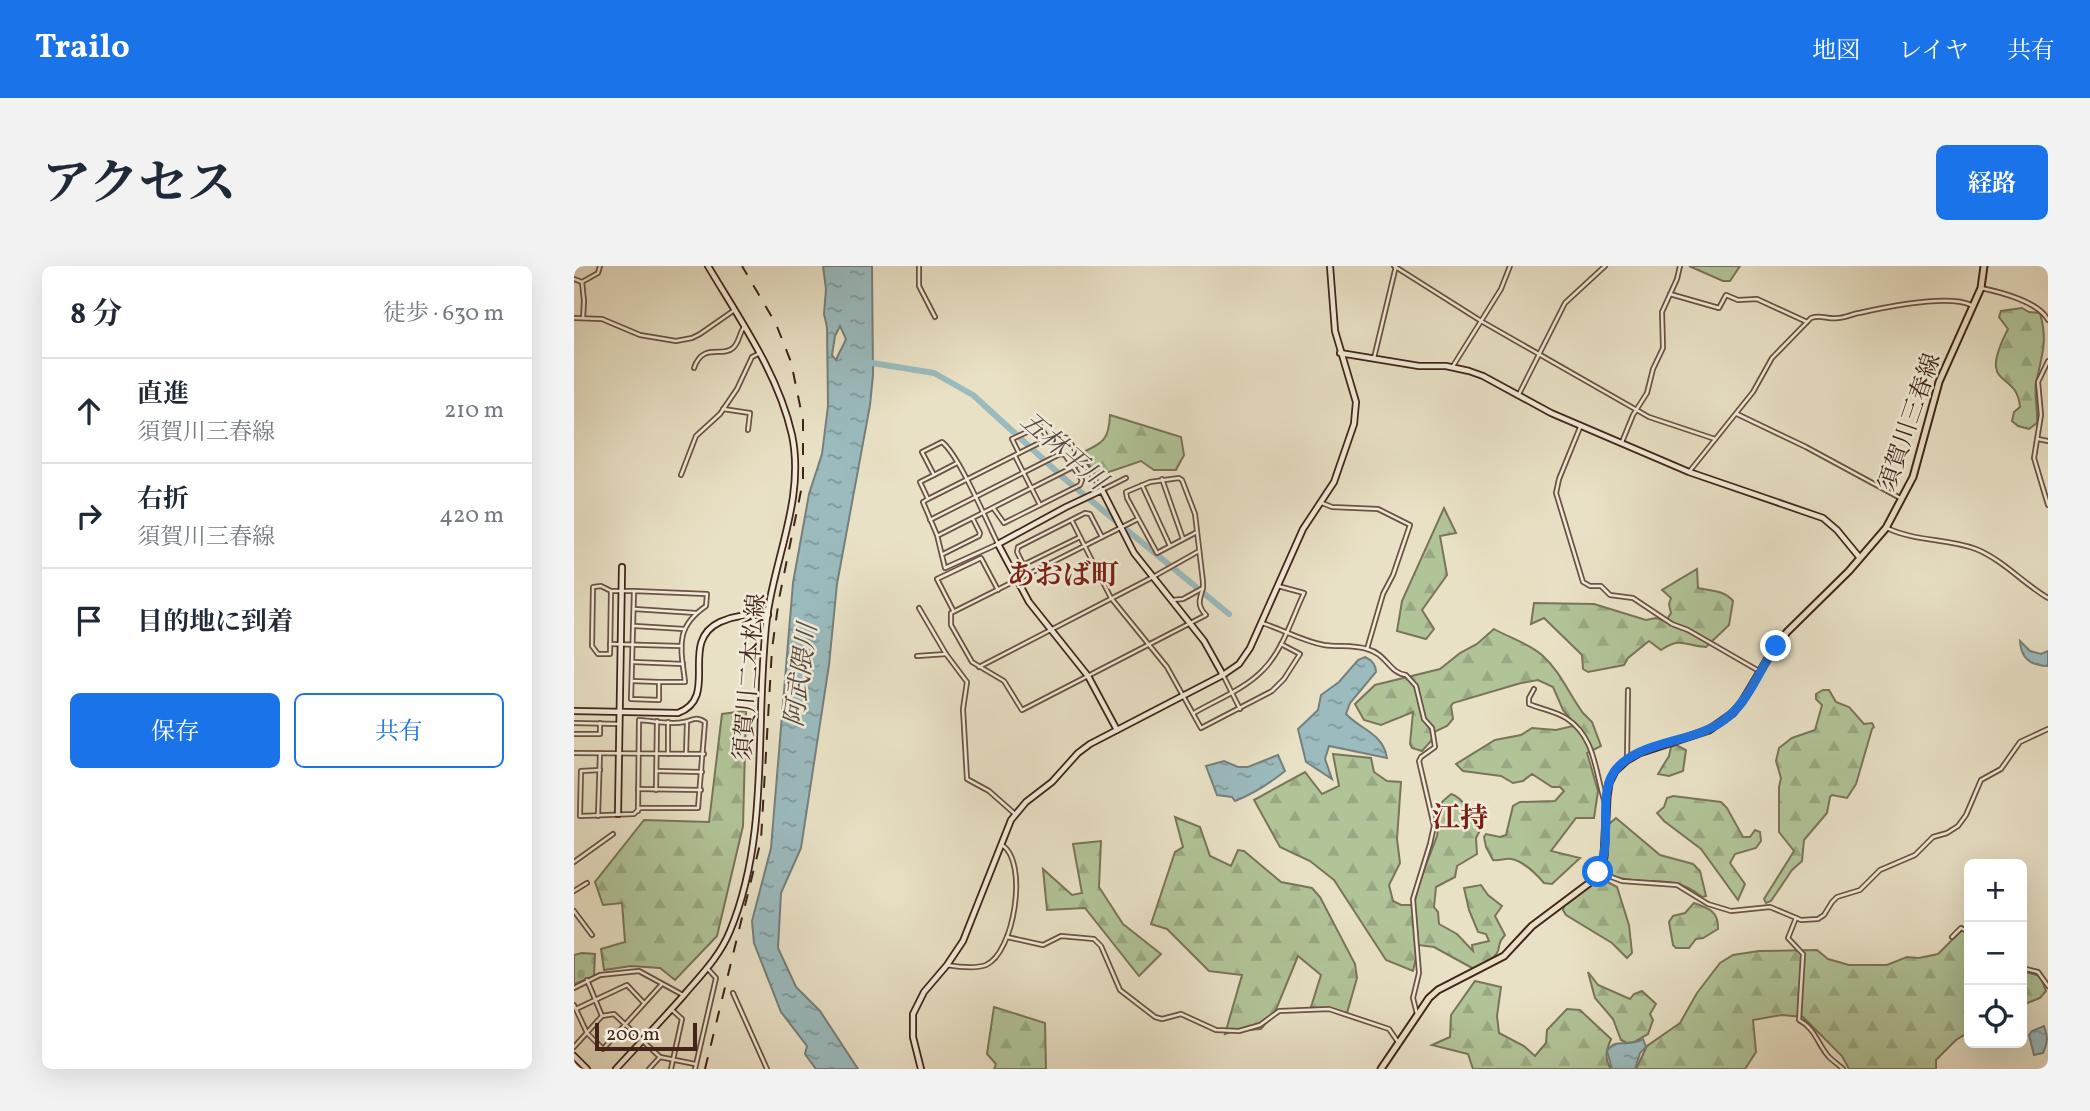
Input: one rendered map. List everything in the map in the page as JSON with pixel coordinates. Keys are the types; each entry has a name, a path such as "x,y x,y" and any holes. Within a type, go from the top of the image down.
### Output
{"main road":[{"name":"須賀川三春線","path":"1627,760 1646,750 1704,732 1722,722 1742,702 1787,632 1886,528 1917,464 1942,371 1980,288 1984,266"},
{"path":"1381,1069 1424,1002 1438,990 1504,956 1527,930 1585,887 1598,872 1605,853 1611,779 1627,760"}],"street":[{"path":"574,279 582,282 598,273 600,266"},
{"name":"須賀川二本松線","path":"616,1069 708,969 730,932 740,901 755,830 761,681 768,615 792,507 795,462 793,438 781,396 760,353 708,266"},
{"path":"919,266 919,286 935,317"},
{"path":"920,1069 913,1037 913,1014 925,992 963,940 1015,814 1052,782 1078,753 1239,664 1262,622 1303,529 1322,503 1340,469 1356,413 1354,392 1340,353 1334,324 1330,266"},
{"path":"1374,358 1395,266 1481,321 1636,410 1656,420 1715,439"},
{"path":"1453,367 1501,289 1510,266"},
{"path":"1518,396 1565,303 1605,266"},
{"path":"1622,442 1647,393 1653,369 1664,348 1665,335 1661,315 1680,266"},
{"path":"582,282 583,318"},
{"path":"1980,288 2000,292 2041,309 2048,320"},
{"path":"1669,294 1719,308 1726,295 1739,300 1757,299 1807,322"},
{"path":"1689,472 1753,392 1772,358 1815,316 1838,318 1913,304 1958,300 1972,305"},
{"path":"574,318 602,319 640,335 676,341 700,334 734,310"},
{"path":"694,368 697,359 710,351 729,351 736,346 744,327"},
{"path":"681,475 696,436 723,409 737,389 752,357 760,353"},
{"path":"1340,353 1419,366 1453,367 1483,376 1551,413 1689,472 1823,518 1832,524 1860,558"},
{"path":"2048,361 2038,382 2040,415 2034,461 2048,505"},
{"path":"723,409 750,413 748,430"},
{"path":"1736,414 1806,447 1902,499"},
{"path":"1581,425 1556,493 1583,582 1590,586 1601,586 1610,595 1633,598 1672,624 1760,672"},
{"path":"1040,505 1012,439 1040,426 1048,439"},
{"path":"1126,478 1102,490 1066,507 998,544 947,568 943,566 937,536 922,503 1048,439 1057,435 1067,438 1102,490 1134,553 1204,641 1240,709"},
{"path":"2037,439 2048,441"},
{"path":"934,475 923,451 942,442 957,463 1029,602 1088,676 1117,730"},
{"path":"930,520 1060,454 1065,455 1082,480 1081,484 1004,523 994,509"},
{"path":"937,536 1083,462"},
{"path":"928,499 920,482 957,463"},
{"path":"1162,479 1184,539"},
{"path":"1138,519 953,612 950,617 951,625 972,662 1006,683 1022,710 1206,615 1198,602 1203,588 1197,532 1194,510 1182,480 1162,479 1126,493 1157,553 1197,532"},
{"path":"1142,485 1170,546"},
{"path":"1322,503 1332,507 1378,509 1410,524 1393,575 1383,594 1367,649"},
{"path":"1029,576 1017,552 1018,547 1085,513 1090,514 1102,537"},
{"path":"941,554 979,536 973,519"},
{"path":"1072,521 1111,598 1167,667 1201,728 1272,691 1284,679 1300,654 1281,644"},
{"path":"1886,528 1904,535 1961,544 1981,551 2048,598"},
{"path":"1023,565 1080,537"},
{"path":"979,667 1153,578 1199,551"},
{"path":"953,612 937,579 981,558 998,590"},
{"path":"618,814 622,568"},
{"path":"611,591 610,654 598,654 592,646 593,587 601,586 622,592 706,594 706,606 696,613 684,629 682,646 685,682 632,681"},
{"path":"1193,713 1265,669 1281,644 1304,593 1278,586"},
{"path":"1172,600 1183,599 1203,588"},
{"path":"634,591 631,699 659,700 659,682"},
{"path":"919,608 968,685 963,709 967,779 989,791 1015,814"},
{"path":"634,609 696,613"},
{"path":"574,711 678,713 687,710 698,693 700,644 706,631 740,614 768,615"},
{"path":"1262,622 1324,645 1367,649 1388,660 1391,668 1398,674 1406,675 1413,682 1424,719 1432,728 1435,747 1420,757 1419,761 1431,808 1434,833 1413,899 1419,973 1413,998 1417,1014"},
{"path":"634,625 684,629"},
{"path":"610,644 682,646"},
{"path":"917,656 946,654"},
{"path":"633,662 683,664"},
{"path":"1534,689 1529,698 1530,705 1563,716 1584,734 1597,764 1603,799 1607,805"},
{"path":"1627,760 1628,690"},
{"path":"600,770 581,771 580,816 634,814 638,811 640,808 698,808 705,722 694,718 687,722 639,720 638,811"},
{"path":"656,790 657,721"},
{"path":"668,722 668,754"},
{"path":"686,754 687,722"},
{"path":"574,723 620,724"},
{"path":"574,734 600,734 600,723"},
{"path":"1598,872 1622,881 1677,885 1708,904 1731,911 1770,907 1796,918 1820,918 1834,899 1863,888 1880,870 1918,853 1933,837 1958,826 1966,815 1981,780 2001,769 2020,742 2048,729"},
{"path":"574,753 704,754"},
{"path":"598,816 600,753"},
{"path":"657,771 702,772"},
{"path":"638,789 701,790"},
{"path":"574,862 613,834"},
{"path":"947,965 962,967 986,964 999,953 1007,937 1017,878 1006,848 1001,845"},
{"path":"574,891 587,883"},
{"path":"574,911 592,934"},
{"path":"1796,918 1788,937 1803,954 1799,1020 1806,1023 1829,1057 1843,1069"},
{"path":"1952,937 1961,928 1964,930"},
{"path":"1007,937 1043,945 1061,936 1094,939 1101,946 1120,990 1140,1007 1159,1018 1181,1014 1216,1030 1239,1031 1260,1025 1279,1011 1329,1009 1389,1029 1398,1042"},
{"path":"695,1069 716,978 708,969"},
{"path":"2027,969 2038,972 2048,986"},
{"path":"574,988 600,975 639,971 684,995"},
{"path":"587,980 603,1016"},
{"path":"645,1003 626,985 575,1007 587,1033 603,1049 645,1003 661,985"},
{"path":"733,993 767,1069"},
{"path":"671,1009 682,1019 671,1069"},
{"path":"574,1047 603,1016 614,1014 660,1056 696,1064"},
{"path":"574,1056 587,1069"},
{"path":"649,1069 660,1056"}],"green space":[{"path":"1689,266 1740,266 1730,281 1723,281"},
{"path":"2022,308 2040,313 2044,332 2036,388 2037,423 2029,429 2012,421 2014,412 2020,407 2017,395 1997,371 1996,362 2008,329 1999,317 2001,311"},
{"path":"1110,415 1181,437 1184,455 1176,470 1154,470 1141,461 1097,476 1081,453 1103,440 1108,430"},
{"path":"1444,508 1456,533 1440,536 1447,575 1422,610 1434,629 1426,639 1397,631 1402,601"},
{"path":"1697,569 1698,588 1721,593 1733,601 1729,625 1706,647 1674,643 1661,650 1649,641 1628,658 1624,665 1588,672 1583,669 1582,655 1544,618 1531,624 1534,603 1594,604 1646,620 1656,618 1666,621 1671,613 1671,598 1662,590"},
{"path":"1494,629 1531,647 1548,661 1592,722 1601,746 1587,753 1598,791 1594,818 1576,818 1551,851 1580,858 1552,884 1544,883 1521,862 1509,859 1493,860 1484,837 1486,834 1500,837 1506,835 1513,806 1520,802 1555,801 1564,791 1532,774 1523,781 1513,783 1501,776 1463,771 1456,764 1495,740 1521,735 1532,728 1556,730 1573,726 1553,687 1538,680 1453,703 1453,719 1447,726 1434,732 1431,741 1422,751 1412,748 1410,744 1413,712 1381,725 1364,720 1355,704 1375,685 1440,669"},
{"path":"1829,690 1836,702 1849,707 1864,724 1872,723 1874,727 1856,784 1847,798 1832,795 1830,797 1827,813 1804,840 1802,861 1792,870 1771,901 1766,903 1764,899 1794,851 1779,832 1781,778 1776,761 1779,748 1792,738 1815,730 1822,705 1816,699 1816,694"},
{"path":"746,711 743,826 717,936 675,980 660,968 631,966 604,970 601,949 625,942 622,903 603,905 595,882 644,820 709,822 722,714"},
{"path":"1676,745 1686,750 1683,771 1669,776 1658,774 1669,756 1671,747"},
{"path":"1333,754 1371,758 1374,772 1387,781 1401,782 1397,839 1400,863 1389,885 1393,901 1401,905 1414,905 1437,836 1442,802 1451,794 1468,809 1480,830 1476,838 1477,854 1457,866 1455,877 1436,887 1434,907 1438,912 1439,924 1457,934 1473,951 1472,945 1489,941 1486,934 1478,932 1464,888 1481,885 1488,895 1502,906 1495,916 1505,935 1491,959 1474,969 1434,947 1419,945 1413,971 1386,960 1334,880 1310,861 1280,847 1254,800 1305,772 1322,794 1339,786"},
{"path":"1673,796 1721,802 1743,837 1750,837 1755,830 1760,832 1761,841 1756,848 1735,854 1730,863 1745,884 1738,900 1701,849 1657,813 1664,807 1667,798"},
{"path":"1175,817 1200,827 1210,856 1231,866 1238,850 1244,851 1281,882 1312,888 1320,897 1355,964 1357,978 1347,1013 1311,1007 1321,975 1298,956 1275,1012 1261,1029 1225,1034 1242,975 1209,971 1167,929 1151,924 1175,852 1183,847"},
{"path":"1616,818 1660,855 1693,864 1700,871 1706,896 1702,897 1690,888 1678,884 1629,880 1604,871 1609,824"},
{"path":"1101,841 1099,887 1123,924 1161,954 1139,976 1085,908 1047,910 1043,869 1072,895 1082,893 1073,844"},
{"path":"1600,878 1617,887 1629,925 1632,953 1627,958 1612,943 1566,915 1563,910 1564,906"},
{"path":"1694,903 1715,915 1718,929 1696,939 1689,948 1676,948 1673,945 1669,922 1673,916 1685,913"},
{"path":"1962,930 1964,931 1964,1035 1936,1060 1936,1069 1849,1069 1842,1056 1803,1017 1782,1015 1753,1020 1756,1052 1745,1069 1636,1069 1647,1046 1680,1023 1697,993 1720,963 1733,955 1759,951 1817,950 1828,959 1849,965 1887,965 1907,957 1919,958 1938,954"},
{"path":"595,954 594,976 574,984 574,955"},
{"path":"1588,972 1598,985 1630,999 1642,991 1656,1004 1650,1014 1653,1020 1648,1034 1634,1042 1621,1040 1613,1019 1595,998"},
{"path":"2027,972 2040,976 2046,991 2040,998 2027,1003"},
{"path":"1475,981 1501,987 1497,1016 1499,1033 1524,1046 1535,1056 1546,1043 1547,1030 1567,1009 1580,1010 1611,1039 1606,1054 1611,1069 1473,1069 1468,1054 1432,1045 1450,1037 1451,1015"},
{"path":"994,1007 1045,1023 1046,1069 994,1069 996,1064 987,1054"}],"water":[{"name":"阿武隈川","path":"823,266 872,266 873,375 870,405 837,584 829,665 801,848 781,893 778,948 796,987 820,1011 858,1069 816,1069 805,1054 807,1046 781,1012 754,943 752,921 771,848 793,583 809,494 822,454 828,406 827,327 824,314 826,289","holes":["840,326 846,339 844,345 836,360 832,355 835,336"]},
{"path":"2020,641 2030,651 2041,654 2048,651 2048,666 2037,665 2028,660 2022,652"},
{"path":"1365,657 1373,663 1376,672 1350,703 1346,714 1376,737 1387,758 1329,746 1325,759 1332,779 1306,762 1298,729 1318,710 1321,695 1339,682 1358,660"},
{"path":"1278,755 1285,771 1267,784 1235,801 1232,797 1217,795 1206,766 1224,761 1238,767 1248,767"},
{"path":"2044,1026 2047,1040 2045,1049 2043,1053 2034,1055 2029,1035"},
{"path":"1643,1039 1646,1047 1640,1053 1635,1069 1612,1069 1607,1051 1611,1047"}],"waterway":[{"name":"五林平川","path":"866,362 934,373 973,395 1066,480 1229,614"}],"railway":[{"path":"705,1069 761,840 772,649 779,599 803,481 803,420 791,362 776,324 742,266"}],"district":[{"name":"あおば町","path":"1063,574"},
{"name":"江持","path":"1460,817"}],"route":[{"path":"1598,872 1605,853 1607,797 1615,771 1639,753 1704,732 1725,720 1736,711 1776,646"}]}
